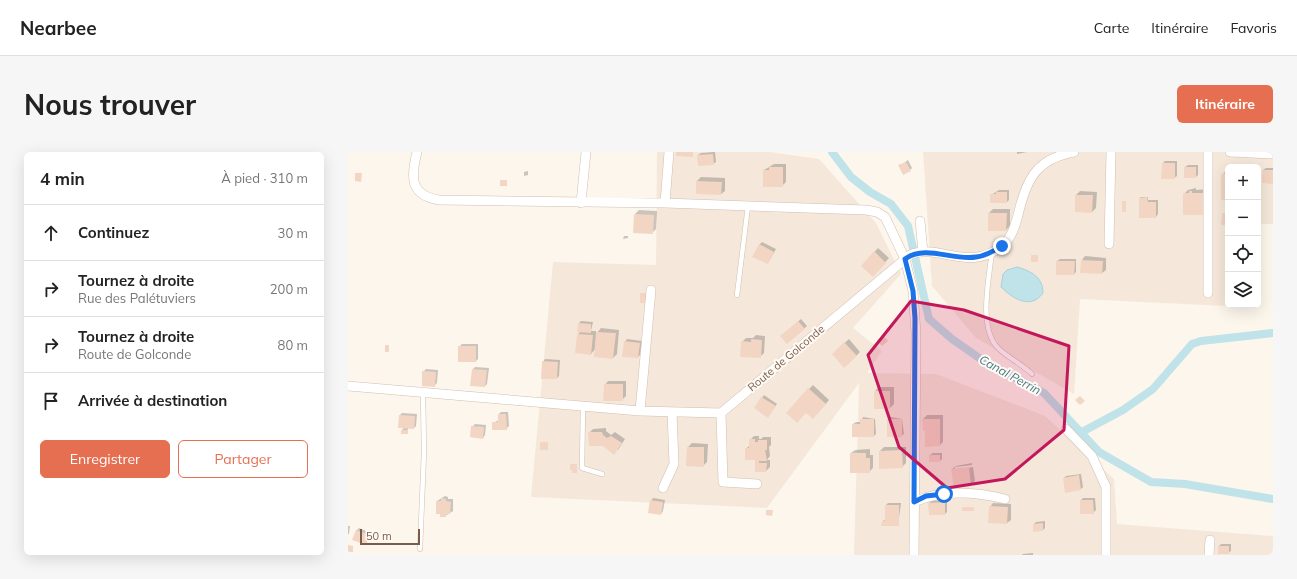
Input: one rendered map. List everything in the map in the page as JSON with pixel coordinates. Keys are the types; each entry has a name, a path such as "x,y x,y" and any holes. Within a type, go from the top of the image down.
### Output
{"street":[{"path":"417,152 413,169 413,178 419,191 426,198 439,200 665,203 861,209 877,212 888,222 905,259 913,291 915,318 914,555"},
{"path":"581,203 586,152"},
{"path":"665,203 669,152"},
{"name":"Route de Golconde","path":"721,413 905,259 913,254 923,252 965,258 992,252 1002,246 1012,234 1030,177 1050,160 1074,152"},
{"path":"1109,244 1111,152"},
{"path":"1208,152 1208,293"},
{"path":"1230,152 1273,154"},
{"path":"920,221 923,252"},
{"path":"640,411 651,290"},
{"path":"348,386 640,411 721,413 723,482 757,484"},
{"path":"663,488 674,464 672,412"},
{"path":"1066,429 1092,456 1106,487 1106,555"},
{"path":"914,502 926,496 967,493 988,495 1006,499"},
{"path":"1209,555 1210,540"}],"lane":[{"path":"738,295 748,206"},
{"path":"992,252 986,302 989,333 998,348 1032,374"},
{"path":"420,549 424,452 423,392"},
{"path":"583,406 582,468 602,474"}],"highlighted area":[{"path":"911,301 964,310 1069,346 1064,430 1005,479 947,488 899,447 868,355"}],"shaded area":[{"path":"657,152 770,152 819,159 876,223 901,274 853,328 882,351 867,373 936,374 1045,416 1114,479 1117,524 1273,536 1273,555 854,555 859,383 767,508 531,497 553,262 656,265"},
{"path":"923,152 1273,152 1273,224 1261,224 1261,164 1225,164 1225,306 1080,299 1074,394 976,338 932,286"}],"water":[{"path":"1017,267 1027,270 1041,283 1043,293 1033,301 1028,302 1016,299 1001,287 1003,274 1007,270"}],"building":[{"path":"676,152 693,152 693,157 676,156"},
{"path":"713,154 714,165 698,166 697,155"},
{"path":"906,162 911,171 903,175 898,165"},
{"path":"1162,163 1175,163 1175,179 1161,179"},
{"path":"769,167 783,167 783,187 763,187 763,170 769,170"},
{"path":"1184,167 1196,167 1196,178 1184,178"},
{"path":"1262,170 1273,170 1273,184 1262,183"},
{"path":"355,173 362,173 361,182 355,181"},
{"path":"1221,174 1225,174 1225,200 1221,200"},
{"path":"500,180 507,180 507,186 500,186"},
{"path":"696,181 722,182 721,195 696,194"},
{"path":"1189,191 1192,191 1192,193 1204,193 1204,215 1183,215 1183,193 1189,193"},
{"path":"996,192 1007,192 1007,203 990,203 990,194 996,194"},
{"path":"1075,195 1093,195 1092,213 1075,212"},
{"path":"1147,197 1148,202 1156,202 1156,218 1139,218 1139,198"},
{"path":"1122,201 1126,201 1126,212 1122,212"},
{"path":"988,213 1007,213 1006,231 988,231"},
{"path":"1222,213 1225,213 1225,225 1221,225"},
{"path":"634,214 654,215 653,234 633,233"},
{"path":"759,244 774,252 768,264 752,257"},
{"path":"874,251 886,263 873,277 861,266"},
{"path":"1031,255 1038,255 1038,262 1031,262"},
{"path":"1081,260 1103,261 1102,274 1080,273"},
{"path":"1056,261 1075,261 1074,275 1056,275"},
{"path":"640,293 646,293 646,303 640,303"},
{"path":"798,321 805,329 787,344 780,336"},
{"path":"578,323 591,324 591,333 577,332"},
{"path":"596,332 616,333 613,359 594,357"},
{"path":"577,334 593,335 591,355 575,353"},
{"path":"883,335 888,341 882,346 877,341"},
{"path":"751,339 762,340 761,358 740,357 741,341 751,342"},
{"path":"624,341 640,343 638,358 622,357"},
{"path":"844,342 857,356 844,368 832,354"},
{"path":"385,345 389,345 389,352 385,352"},
{"path":"458,346 476,346 476,362 458,362"},
{"path":"542,361 558,362 557,379 541,379"},
{"path":"472,369 487,370 485,387 470,386"},
{"path":"422,371 436,372 435,387 422,386"},
{"path":"604,384 623,384 623,401 603,401"},
{"path":"808,388 826,404 813,419 806,413 797,423 786,413"},
{"path":"874,391 890,391 890,409 874,409"},
{"path":"1080,396 1085,401 1080,405 1075,400"},
{"path":"761,397 776,406 768,418 754,408"},
{"path":"498,414 506,414 507,430 492,430 492,422 498,422"},
{"path":"399,415 415,416 414,429 398,428"},
{"path":"860,419 874,419 874,437 852,437 852,424 860,424"},
{"path":"887,419 902,419 902,437 887,437"},
{"path":"922,419 940,419 940,446 925,447 925,431 923,431"},
{"path":"471,426 484,427 483,439 470,437"},
{"path":"401,430 408,430 408,434 401,434"},
{"path":"588,432 602,432 607,438 611,436 622,443 614,455 603,446 589,446"},
{"path":"749,439 755,439 755,442 758,442 758,440 767,440 767,450 765,450 767,461 759,461 759,463 767,463 766,472 755,472 755,460 745,460 745,448 749,448"},
{"path":"540,442 548,442 548,450 540,450"},
{"path":"687,447 704,447 704,467 686,466"},
{"path":"902,450 903,468 879,469 879,451"},
{"path":"850,453 866,453 866,458 870,458 870,473 850,473"},
{"path":"929,455 940,455 940,462 929,462"},
{"path":"570,464 577,464 577,473 572,473 572,470 570,470"},
{"path":"969,467 971,486 954,488 951,469"},
{"path":"1079,475 1081,490 1065,493 1063,478"},
{"path":"441,498 451,502 450,514 446,514 446,517 440,517 440,514 436,514 436,501 441,501"},
{"path":"650,500 663,502 661,515 648,513"},
{"path":"1080,500 1093,500 1094,514 1080,514"},
{"path":"945,502 945,515 929,515 928,503"},
{"path":"885,505 899,505 899,526 881,526 882,521 885,521"},
{"path":"989,506 1008,507 1007,524 988,523"},
{"path":"962,507 974,507 974,511 962,511"},
{"path":"766,510 773,510 772,516 766,515"},
{"path":"1043,523 1043,531 1033,532 1033,524"},
{"path":"356,530 369,535 366,545 352,540"},
{"path":"348,545 353,546 353,552 348,552"},
{"path":"1218,546 1229,546 1229,554 1218,554"}],"waterway":[{"name":"Canal Perrin","path":"832,152 851,177 870,192 891,204 908,226 929,319 952,339 985,362 1044,393 1099,452 1151,482 1185,484 1273,499"},
{"path":"1080,433 1123,410 1153,389 1192,344 1201,341 1273,333"}],"route":[{"path":"944,494 926,496 914,502 916,333 913,291 905,259 917,252 952,257 975,257 986,255 1002,246"}]}
